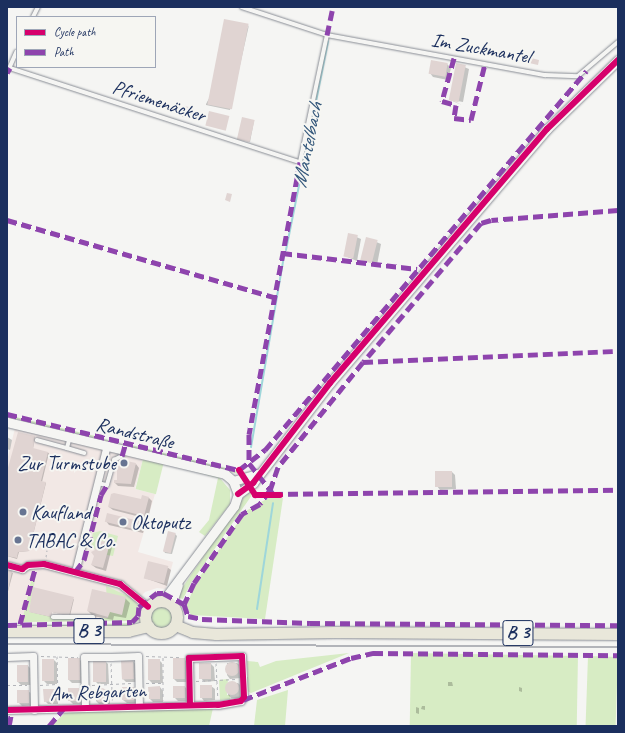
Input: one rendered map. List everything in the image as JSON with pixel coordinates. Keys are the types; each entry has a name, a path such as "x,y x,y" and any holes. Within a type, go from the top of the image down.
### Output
{"main road":[{"path":"148,626 145,617 148,607 155,602 167,603 176,612 175,625"},
{"name":"B 3","path":"7,631 128,631 148,626 162,633 175,625 192,632 216,634 350,632 618,634"}],"street":[{"path":"167,603 179,581 237,497 253,483 258,474 330,383 547,129 618,60"},
{"name":"Randstraße","path":"7,422 225,474 234,481"},
{"path":"75,572 107,445"},
{"path":"237,497 234,481 258,474"},
{"path":"7,565 22,569 28,565 44,564 120,584 148,607"},
{"path":"7,658 33,656"},
{"name":"Am Rebgarten","path":"33,656 34,710"},
{"name":"Am Rebgarten","path":"85,707 84,657 138,656 139,706"},
{"name":"Am Rebgarten","path":"7,710 218,705 243,700 242,656 189,658"},
{"path":"189,658 190,705"}],"lane":[{"path":"34,16 38,7"},
{"name":"Im Zuckmantel","path":"242,7 327,35 545,75 578,76 586,71 618,42"},
{"name":"Pfriemenäcker","path":"16,54 10,68 300,162 327,35"},
{"path":"67,448 70,436"},
{"path":"36,440 84,453"},
{"path":"98,483 107,485 114,460 122,456"},
{"path":"53,617 93,617"}],"path":[{"path":"33,656 84,657"},
{"path":"56,656 59,708"},
{"path":"138,656 189,658"},
{"path":"163,656 164,706"},
{"path":"111,657 112,707"},
{"path":"216,657 218,705"},
{"path":"189,681 243,678"},
{"path":"85,685 163,683"}],"shaded area":[{"path":"15,428 143,459 135,489 155,494 138,552 173,562 166,589 157,588 145,592 135,603 130,619 7,622 7,461"}],"green space":[{"path":"7,415 95,436 124,445 7,417"},
{"path":"127,444 238,471 243,475 125,446"},
{"path":"143,459 163,464 156,494 136,489"},
{"path":"177,467 219,477 230,490 230,504 205,536 199,532 209,520 218,478"},
{"path":"251,489 252,495 191,583 183,599 176,597 243,498"},
{"path":"268,498 283,498 265,619 191,615 186,607 196,582 246,511"},
{"path":"100,531 118,536 113,556 107,555 109,543 98,540 95,550 90,544 93,533"},
{"path":"32,577 35,580 29,612 67,619 108,618 106,586 130,597 138,605 136,617 128,621 22,622"},
{"path":"161,604 171,608 175,618 171,628 161,632 151,628 147,618 151,608"},
{"path":"141,607 143,611 140,620 130,626 31,626 133,623 139,618"},
{"path":"349,653 251,693 245,690 245,677 248,677 247,661 258,662 260,667 276,661"},
{"path":"411,653 578,656 577,726 410,726"},
{"path":"588,656 618,657 616,726 586,726"},
{"path":"228,679 227,695 230,695 230,699 220,700 219,680"},
{"path":"288,690 285,726 254,726 257,700"},
{"path":"213,708 209,726 51,726 68,710"}],"building":[{"path":"224,19 249,24 232,109 207,104"},
{"path":"531,58 539,60 538,65 529,63"},
{"path":"431,60 448,63 445,77 429,74"},
{"path":"456,63 466,65 459,102 449,100"},
{"path":"184,106 194,108 192,119 182,117"},
{"path":"209,111 229,116 226,131 205,126"},
{"path":"242,117 255,120 249,142 237,139"},
{"path":"227,193 232,194 230,202 225,200"},
{"path":"348,233 358,235 353,258 343,257"},
{"path":"366,237 378,240 372,263 360,260"},
{"name":"Kaufland","path":"18,432 35,436 33,448 48,452 41,481 46,482 29,551 18,552 17,558 7,556 7,471"},
{"path":"122,460 136,463 131,484 114,483 114,480 117,480 117,469"},
{"path":"435,471 452,471 452,487 435,487"},
{"path":"114,493 141,499 142,495 149,497 144,516 108,507 111,494"},
{"name":"Oktoputz","path":"107,513 142,522 140,530 105,522"},
{"path":"168,531 176,533 171,553 163,551"},
{"path":"98,540 110,543 103,568 91,565 94,556 91,552 95,550"},
{"path":"148,561 168,566 164,584 144,578"},
{"path":"7,570 12,571 8,591 7,591"},
{"path":"33,587 74,597 69,616 52,612 51,617 29,612"},
{"path":"92,589 126,597 122,615 110,612 108,617 87,611"},
{"path":"68,658 80,658 80,680 68,680"},
{"path":"173,658 185,658 185,679 173,679"},
{"path":"42,659 54,659 54,681 42,681"},
{"path":"148,659 160,659 160,680 148,680"},
{"path":"93,660 106,660 106,682 93,682"},
{"path":"133,660 134,679 122,680 121,661"},
{"path":"229,662 235,662 239,666 239,672 235,676 229,676 225,672 225,666"},
{"path":"199,663 211,663 211,679 199,679"},
{"path":"17,665 28,665 28,682 17,682"},
{"path":"232,681 237,683 239,688 237,693 232,695 227,693 225,688 227,683"},
{"path":"200,685 212,685 212,698 200,698"},
{"path":"160,686 160,699 149,699 148,687"},
{"path":"173,686 185,686 185,698 173,698"},
{"path":"122,687 134,687 134,700 122,700"},
{"path":"68,688 79,688 79,701 68,701"},
{"path":"101,688 106,690 108,695 106,700 101,702 96,700 94,695 96,690"},
{"path":"43,689 55,689 55,701 44,702"},
{"path":"17,690 29,690 29,703 17,703"}],"waterway":[{"name":"Mantelbach","path":"286,250 328,41"},
{"name":"Mantelbach","path":"251,447 284,256"},
{"name":"Mantelbach","path":"257,609 273,503"}],"railway":[{"path":"7,644 618,647"}],"marked path":[{"path":"327,35 333,7"},
{"path":"454,58 442,101 456,105 454,118 471,120 485,64"},
{"path":"7,73 10,68"},
{"path":"7,414 239,470 265,450 586,71"},
{"path":"300,162 249,434 249,463 273,494 618,490"},
{"path":"618,210 491,220 481,223 363,362 278,467 270,490 260,504 242,514 194,583 184,604 188,616 202,619 310,623 618,625"},
{"path":"7,220 273,297"},
{"path":"282,253 417,269"},
{"path":"363,362 618,351"},
{"path":"122,456 126,442"},
{"path":"75,572 84,560 101,495 107,485"},
{"path":"20,624 35,569"},
{"path":"7,625 132,622 138,616 139,607 157,593 163,593 184,604"},
{"path":"243,700 351,658 373,653 618,655"},
{"path":"49,726 64,708"},
{"path":"9,726 12,710"}],"cycle path":[{"path":"238,494 253,483 330,383 547,129 618,60"},
{"path":"239,470 255,495 280,495"},
{"path":"7,565 22,569 28,565 44,564 120,584 148,607"},
{"path":"7,710 218,705 241,701 244,697 242,656 189,658 190,705"}],"place":[{"name":"Zur Turmstube","path":"124,463"},
{"name":"Kaufland","path":"23,512"},
{"name":"Oktoputz","path":"123,522"},
{"name":"TABAC & Co.","path":"18,540"}]}
